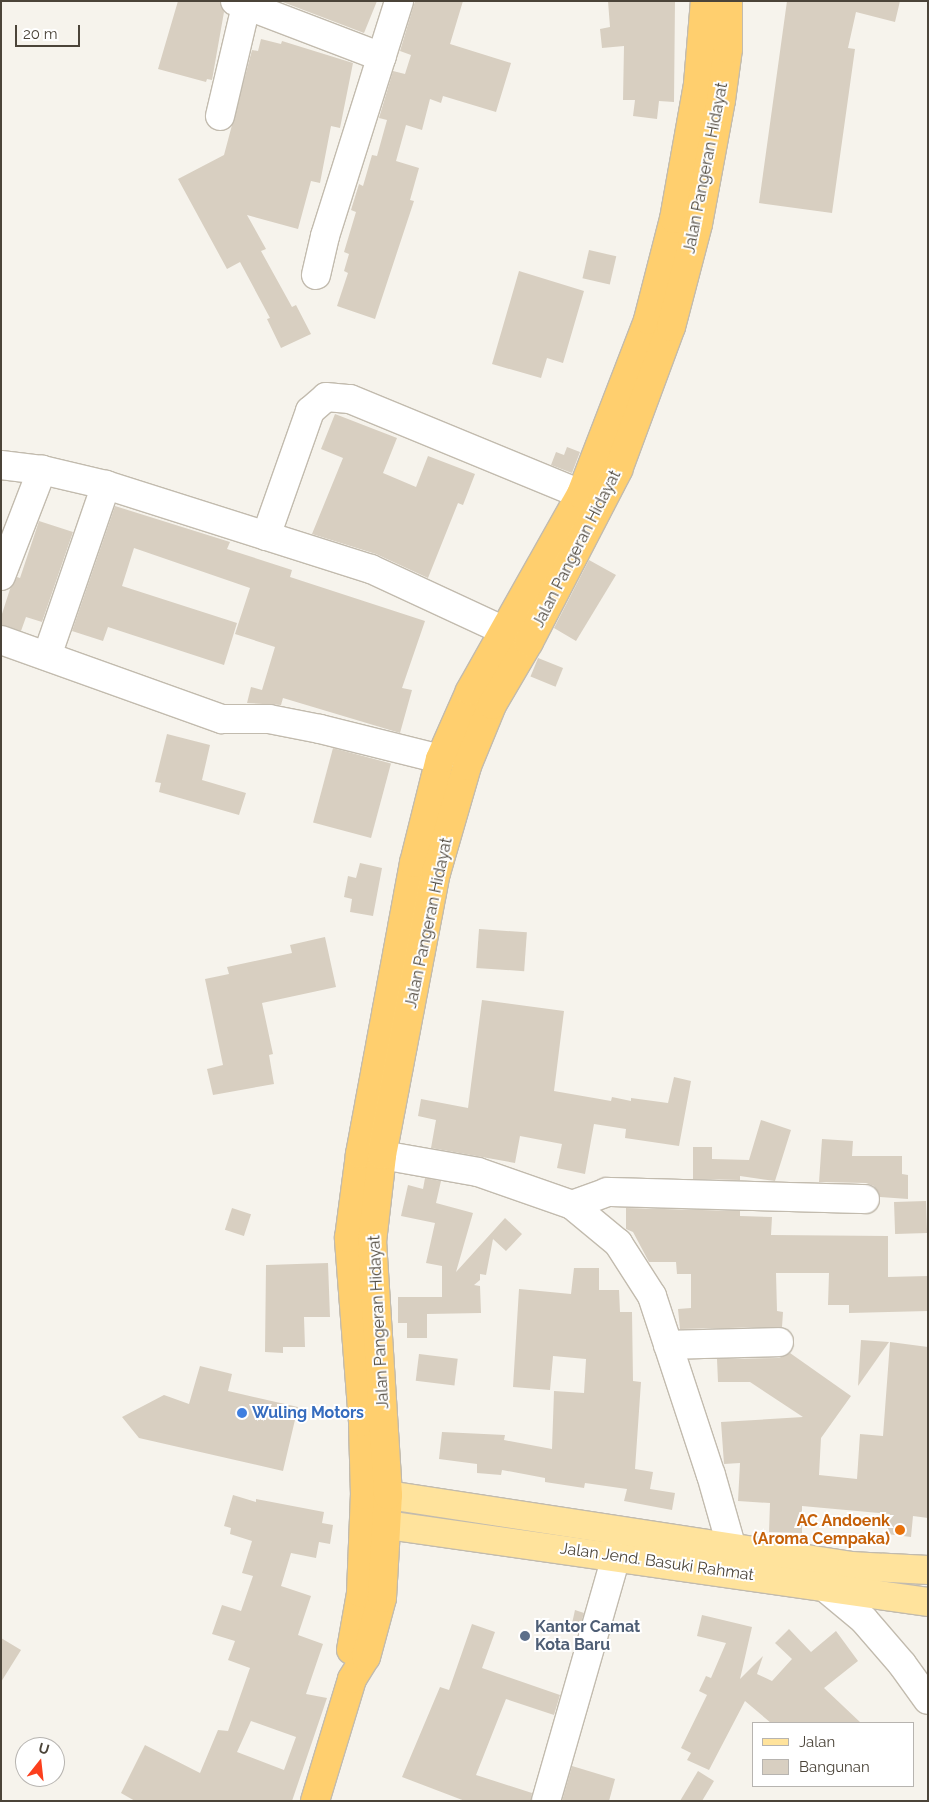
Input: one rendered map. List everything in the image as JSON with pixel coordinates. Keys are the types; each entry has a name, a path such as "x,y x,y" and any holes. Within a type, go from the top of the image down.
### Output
{"highway":[{"name":"Jalan Pangeran Hidayat","path":"629,410 648,320 674,219 698,84 705,1"},
{"name":"Jalan Pangeran Hidayat","path":"316,1801 352,1679 351,1653 376,1525 372,1242 382,1155 436,872 462,784 492,705 529,642 606,468 629,410 671,326 698,224 721,100 728,49 728,1"},
{"name":"Jalan Pangeran Hidayat","path":"376,1495 363,1422 349,1238 360,1154 414,863 440,759 470,691 581,494 606,468"}],"main road":[{"name":"Jalan Jend. Basuki Rahmat","path":"376,1495 731,1545 851,1566 928,1570"},
{"name":"Jalan Jend. Basuki Rahmat","path":"376,1525 616,1557 828,1590 928,1602"}],"street":[{"path":"316,275 325,236 399,1"},
{"path":"220,116 241,3 382,57"},
{"path":"266,536 310,411 326,397 350,399 581,494"},
{"path":"1,465 42,470 106,485 371,569 506,629 529,642"},
{"path":"1,576 42,470"},
{"path":"47,656 106,485"},
{"path":"1,640 222,719 269,719 312,727 440,759"},
{"path":"382,1155 478,1172 572,1206 618,1243 652,1296 731,1545"},
{"path":"572,1206 607,1192 865,1200"},
{"path":"668,1345 779,1342"},
{"path":"546,1801 616,1557"},
{"path":"828,1590 864,1620 928,1700"}],"building":[{"path":"178,1 220,1 224,12 212,80 207,79 206,82 158,69"},
{"path":"280,1 377,1 364,33"},
{"path":"415,1 463,1 450,44 511,63 496,112 443,96 441,103 430,99 422,130 406,125 396,161 419,168 410,200 414,201 375,319 337,306 348,273 344,271 349,254 344,252 356,212 351,210 359,184 363,186 372,155 377,156 387,120 379,118 393,71 405,74 411,55 400,51"},
{"path":"608,1 675,1 674,102 659,101 657,119 633,116 635,100 623,100 624,46 602,48 600,29 610,27"},
{"path":"787,1 900,1 895,22 856,12 848,48 855,49 832,213 759,203"},
{"path":"261,39 281,44 282,41 353,63 340,128 331,126 320,183 311,181 298,229 247,215 266,249 261,251 292,307 296,305 311,334 281,348 267,319 270,318 240,262 227,269 178,179 224,155 252,50 258,51"},
{"path":"589,250 616,256 610,285 582,278"},
{"path":"519,271 584,291 563,363 547,358 541,378 492,364"},
{"path":"335,414 397,438 383,473 416,487 428,456 475,474 463,505 458,503 428,578 376,554 312,534 343,458 321,449"},
{"path":"567,447 580,452 572,473 551,465 556,452 564,455"},
{"path":"115,506 230,542 227,549 292,570 290,577 425,621 402,688 412,690 400,733 283,698 281,705 247,703 251,687 262,690 275,647 235,634 250,588 134,548 122,586 237,623 224,665 108,627 103,641 72,631"},
{"path":"39,521 73,532 42,622 26,617 21,631 1,625 1,617 10,589 17,577 20,578"},
{"path":"589,560 616,575 576,641 554,628"},
{"path":"538,658 563,668 556,687 531,677"},
{"path":"167,734 210,745 202,780 246,793 239,815 159,792 161,783 155,782"},
{"path":"333,748 391,764 371,838 313,822"},
{"path":"360,863 382,868 373,916 350,912 352,899 344,897 348,876 356,878"},
{"path":"479,929 527,932 524,971 476,968"},
{"path":"325,937 336,987 262,1003 273,1054 269,1055 274,1084 213,1095 207,1069 223,1065 205,979 229,974 227,967 292,953 290,945"},
{"path":"482,1000 564,1011 554,1091 611,1101 612,1097 631,1101 631,1098 668,1103 674,1077 691,1081 679,1146 625,1138 626,1129 594,1124 585,1174 557,1168 562,1144 520,1136 515,1163 431,1148 436,1120 418,1116 421,1099 468,1108"},
{"path":"761,1120 791,1130 775,1181 740,1176 740,1180 693,1179 693,1147 712,1147 712,1159 749,1160"},
{"path":"822,1139 853,1141 852,1156 902,1156 902,1174 908,1175 908,1199 880,1197 874,1186 866,1183 819,1182"},
{"path":"425,1178 441,1181 436,1203 473,1213 456,1272 505,1218 522,1234 506,1251 493,1239 486,1275 480,1274 480,1280 474,1285 480,1286 481,1313 427,1314 427,1338 407,1338 407,1323 398,1323 398,1297 442,1297 442,1266 426,1263 435,1223 401,1216 408,1185 423,1189"},
{"path":"926,1201 927,1233 895,1234 894,1202"},
{"path":"232,1208 251,1214 244,1236 225,1230"},
{"path":"626,1208 740,1211 740,1216 772,1217 771,1235 888,1236 888,1277 928,1276 928,1311 849,1313 849,1305 828,1305 829,1273 776,1273 777,1311 783,1312 782,1327 680,1329 678,1309 691,1308 691,1274 677,1274 676,1262 649,1262 633,1232 626,1229"},
{"path":"328,1263 330,1317 304,1317 305,1347 283,1347 283,1353 265,1352 266,1265"},
{"path":"574,1268 599,1268 599,1290 619,1290 620,1312 632,1312 633,1381 641,1382 635,1469 653,1472 650,1489 675,1493 672,1510 624,1501 627,1489 585,1483 584,1488 545,1482 545,1478 502,1470 501,1475 477,1473 477,1464 439,1459 442,1432 505,1435 504,1440 552,1449 554,1391 584,1393 586,1359 553,1356 550,1390 513,1387 519,1289 571,1294"},
{"path":"861,1340 889,1342 858,1386"},
{"path":"890,1342 928,1347 928,1518 913,1516 911,1537 887,1534 890,1514 802,1506 802,1533 769,1532 770,1503 738,1501 740,1463 724,1464 721,1422 803,1417 750,1382 718,1382 717,1359 779,1358 790,1353 851,1396 821,1438 819,1475 857,1479 860,1434 883,1436"},
{"path":"419,1354 458,1359 454,1386 416,1381"},
{"path":"200,1366 232,1374 228,1391 298,1407 283,1471 139,1438 122,1417 164,1395 189,1404"},
{"path":"233,1495 256,1502 256,1499 324,1512 322,1523 333,1525 330,1544 319,1542 316,1558 291,1553 281,1586 311,1596 298,1635 323,1644 306,1694 327,1698 292,1801 135,1801 121,1793 145,1745 200,1773 218,1730 228,1731 250,1668 228,1660 235,1641 212,1634 222,1605 241,1611 253,1576 242,1573 252,1541 230,1534 231,1528 224,1526","holes":["251,1721 296,1737 284,1770 237,1752"]},
{"path":"575,1610 584,1613 579,1630 571,1628"},
{"path":"702,1615 752,1627 740,1679 763,1656 757,1674 772,1681 792,1659 775,1643 789,1629 811,1652 836,1631 858,1661 824,1688 860,1722 770,1722 745,1701 709,1770 687,1760 691,1753 681,1748 707,1695 699,1691 706,1676 711,1678 726,1643 697,1636"},
{"path":"472,1624 495,1632 482,1668 560,1695 554,1715 506,1699 476,1775 532,1793 531,1801 465,1801 402,1777 440,1687 449,1690"},
{"path":"1,1638 21,1650 1,1682"},
{"path":"572,1766 615,1779 609,1801 562,1801"},
{"path":"698,1771 714,1781 702,1801 680,1801"}],"place":[{"name":"Wuling Motors","path":"242,1413"},
{"name":"AC Andoenk (Aroma Cempaka)","path":"900,1530"},
{"name":"Kantor Camat Kota Baru","path":"525,1636"}]}
